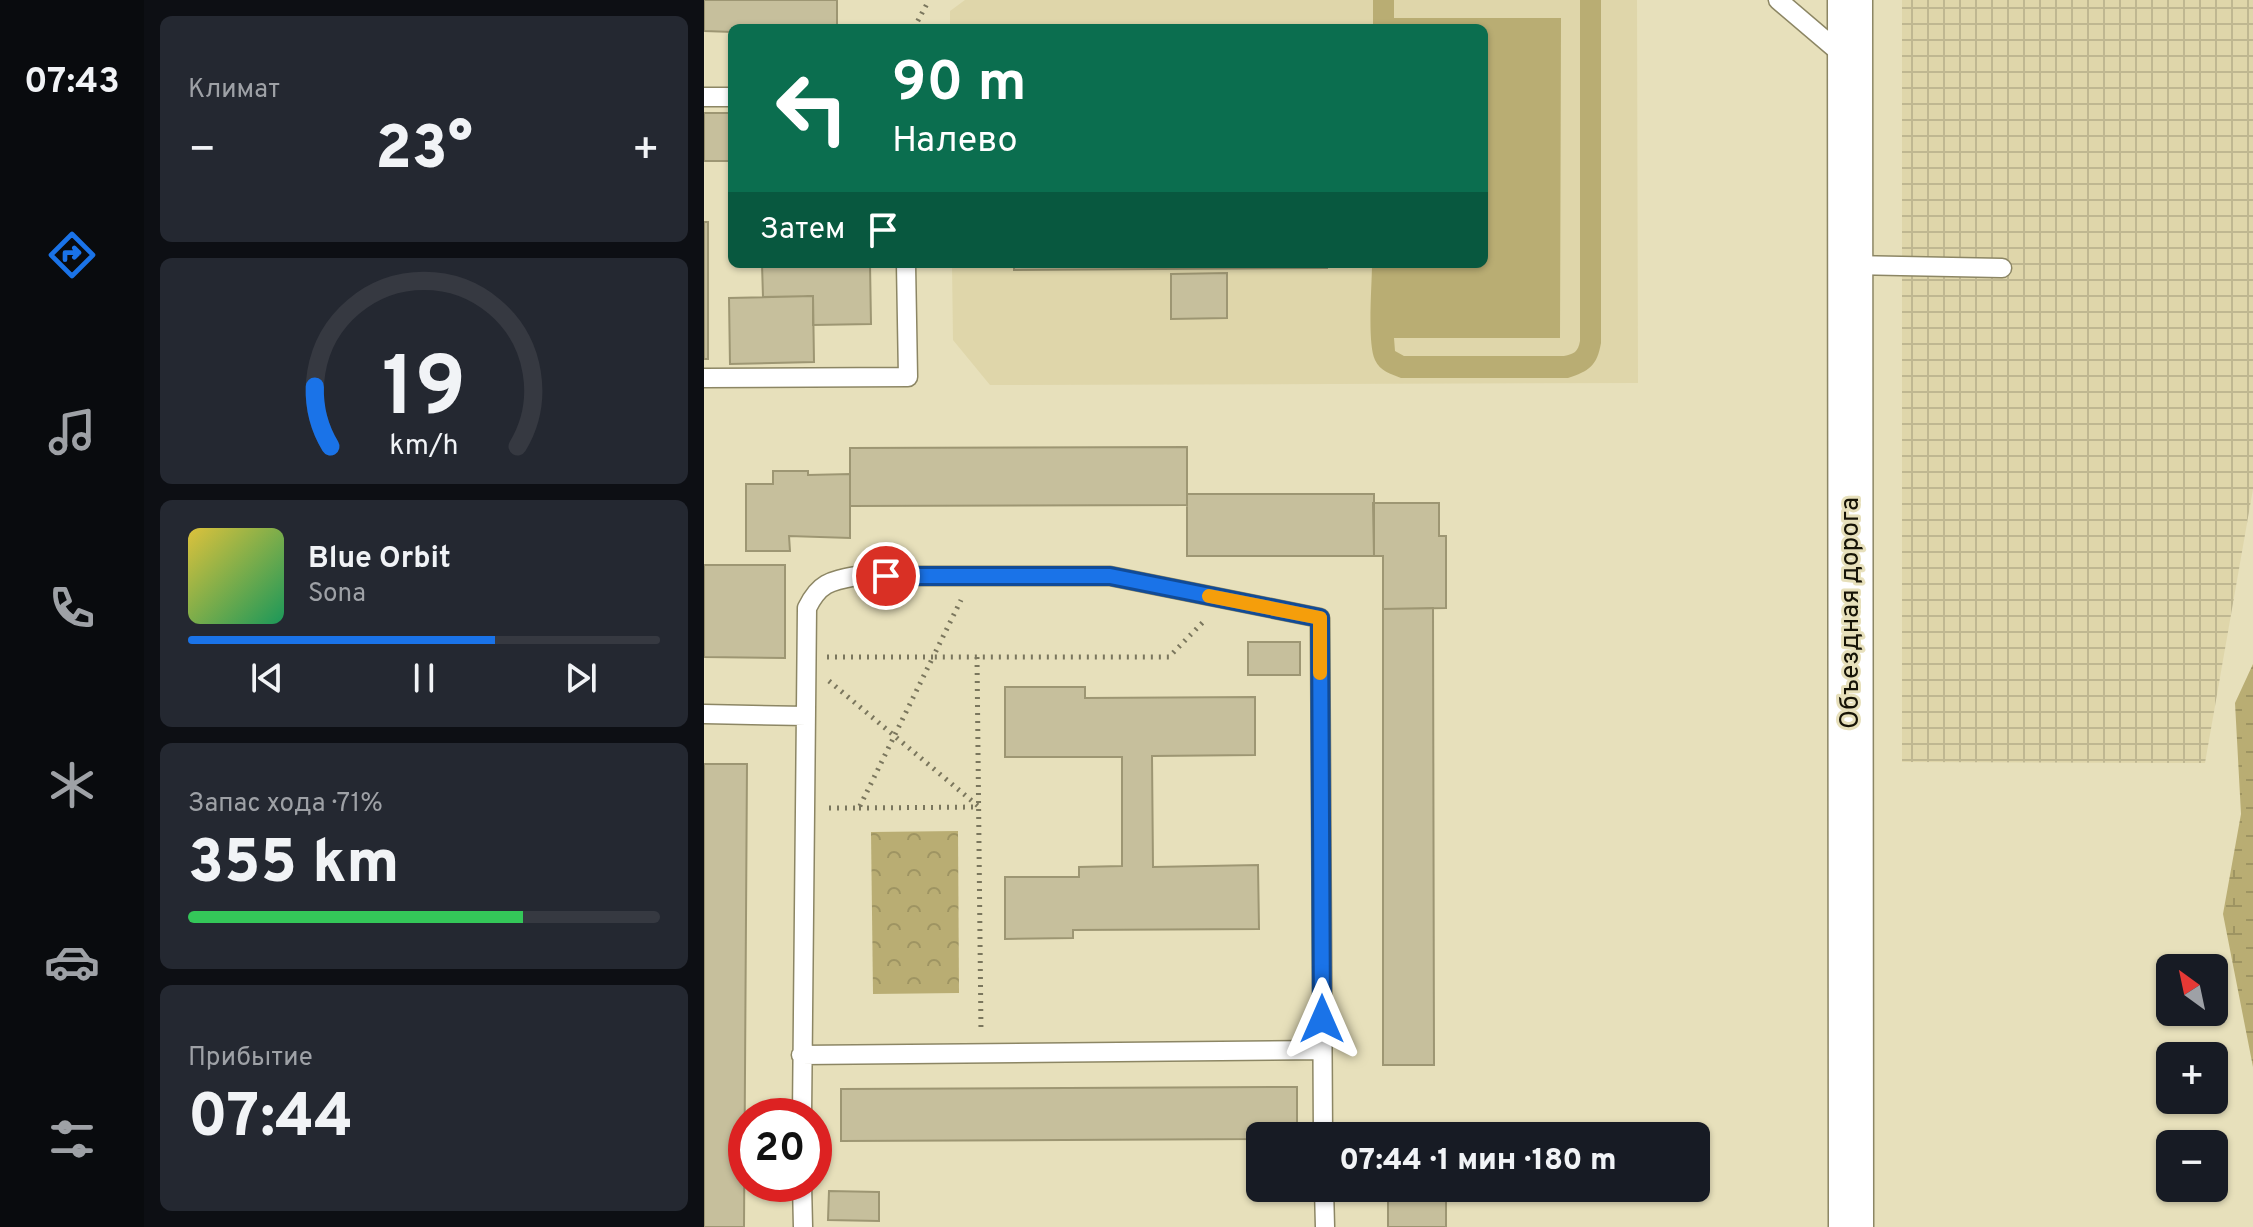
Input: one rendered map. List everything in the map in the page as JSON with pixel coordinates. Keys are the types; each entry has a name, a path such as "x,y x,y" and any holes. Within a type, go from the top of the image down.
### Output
{"main road":[{"name":"Объездная дорога","path":"1850,0 1851,1227"}],"lane":[{"path":"1778,0 1850,61"},
{"path":"704,97 728,97"},
{"path":"1851,265 2002,268"},
{"path":"704,378 908,377 906,268"},
{"path":"802,1098 807,608 816,590 832,581 856,576 1110,576 1320,618 1323,1122"},
{"path":"704,714 806,716"},
{"path":"801,1055 1322,1050"},
{"path":"802,1202 803,1227"},
{"path":"1324,1202 1325,1227"}],"path":[{"path":"916,24 929,0"},
{"path":"859,808 973,576"},
{"path":"806,660 1169,657 1226,599"},
{"path":"977,657 981,1053"},
{"path":"806,660 978,807"},
{"path":"804,808 978,807"}],"shaded area":[{"path":"965,0 1637,0 1638,383 990,385 953,340 952,268 1488,268 1488,24 950,24 950,11"},
{"path":"1902,0 2253,0 2253,489 2205,763 1902,762"}],"green space":[{"path":"1373,0 1394,0 1394,18 1561,18 1560,338 1394,338 1395,351 1404,356 1564,356 1575,352 1580,341 1580,0 1601,0 1601,343 1597,357 1587,370 1568,378 1401,378 1377,364 1371,341 1372,268 1488,268 1488,24 1373,24"},
{"path":"2253,664 2253,1067 2223,914 2241,814 2235,703"},
{"path":"958,831 959,993 873,994 871,832"}],"building":[{"path":"704,0 837,0 837,24 728,24 728,32 704,31"},
{"path":"704,113 728,113 728,161 704,161"},
{"path":"704,222 708,222 708,359 704,359"},
{"path":"762,268 870,268 871,324 813,325 813,296 763,297"},
{"path":"1014,268 1327,268 1014,270"},
{"path":"1227,273 1227,318 1171,319 1171,274"},
{"path":"813,296 814,362 730,364 729,298"},
{"path":"1187,447 1187,505 850,506 850,448"},
{"path":"773,471 808,471 808,475 850,474 850,538 789,536 790,551 746,551 746,484 773,484"},
{"path":"1187,494 1374,494 1374,556 1187,556"},
{"path":"1373,503 1439,503 1439,536 1446,536 1446,608 1383,609 1383,556 1374,556"},
{"path":"704,565 785,565 785,658 704,657"},
{"path":"1433,608 1434,1065 1383,1065 1383,609"},
{"path":"1248,642 1300,642 1300,675 1248,675"},
{"path":"1005,687 1085,687 1085,698 1255,697 1255,755 1152,756 1153,867 1258,865 1259,929 1073,930 1073,938 1005,939 1005,877 1079,877 1079,867 1122,866 1122,757 1005,757"},
{"path":"704,764 747,764 745,1098 728,1098 728,1202 744,1202 744,1227 704,1227"},
{"path":"1297,1087 1297,1122 1246,1122 1246,1139 841,1141 841,1089"},
{"path":"832,1191 879,1192 879,1221 828,1220"},
{"path":"1388,1202 1446,1202 1446,1227 1388,1227"}],"slow traffic":[{"path":"1209,596 1320,618 1320,673"}],"route":[{"path":"886,576 1110,576 1320,618 1322,1019"}]}
